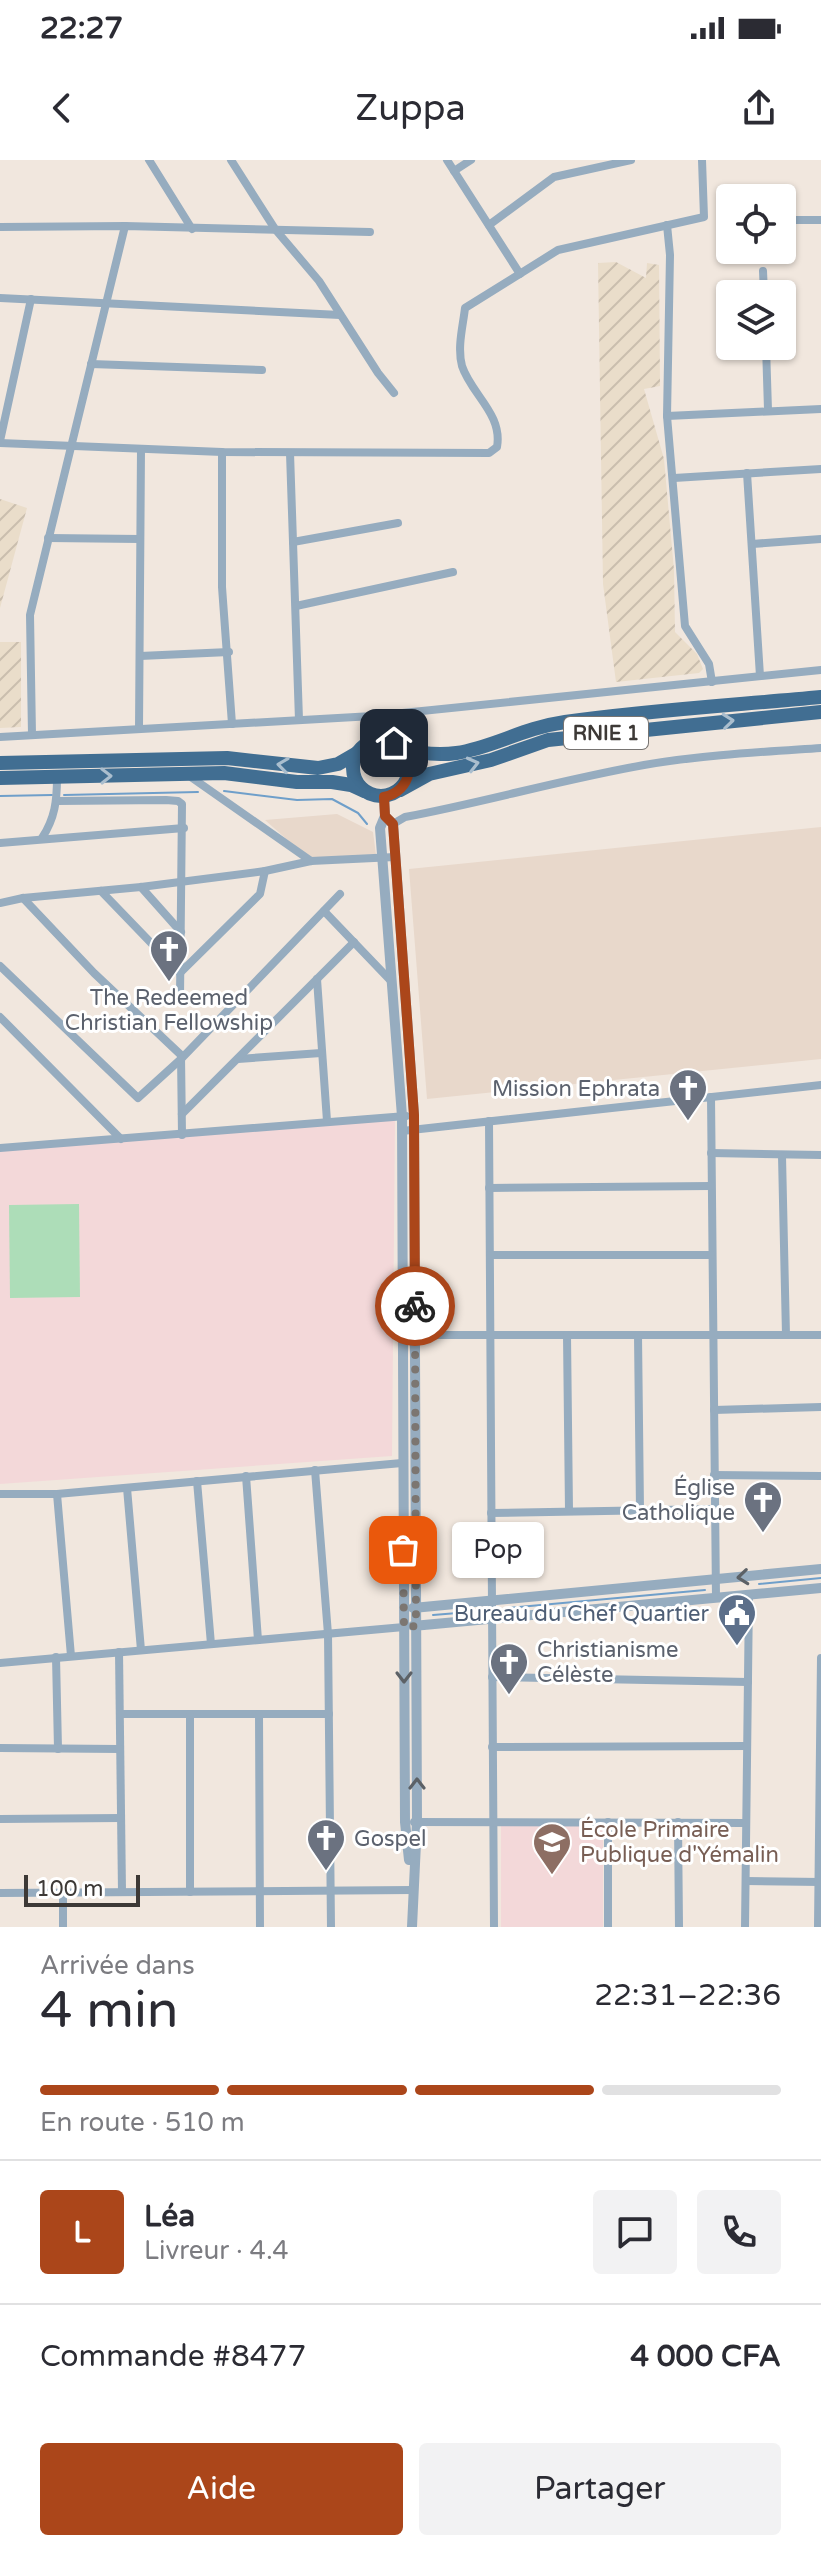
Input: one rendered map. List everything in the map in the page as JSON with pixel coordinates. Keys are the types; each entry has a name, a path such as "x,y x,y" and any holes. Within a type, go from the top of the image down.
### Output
{"highway":[{"name":"RNIE 1","path":"377,740 430,756 456,754 563,722 821,697"},
{"name":"RNIE 1","path":"384,797 429,774 491,760 548,740 821,712"},
{"path":"0,763 227,758 318,768 338,764 377,740"},
{"path":"400,747 408,758 410,770 400,790"},
{"path":"357,753 353,764 354,776 364,791"},
{"path":"0,778 224,773 297,782 332,782 384,797"}],"street":[{"path":"149,160 192,229"},
{"path":"231,160 275,229 319,281 394,393"},
{"path":"447,160 520,274"},
{"path":"454,171 471,160"},
{"path":"489,225 554,177 631,160"},
{"path":"31,299 0,442 222,452 489,453 497,447 494,419 463,370 460,354 465,308 558,250 704,217 702,160"},
{"path":"796,220 821,220"},
{"path":"667,225 670,255 667,416 685,626 709,664 712,682"},
{"path":"32,735 30,615 125,226"},
{"path":"0,227 125,226 370,232"},
{"path":"763,271 763,280"},
{"path":"0,298 340,315"},
{"path":"766,360 768,410"},
{"path":"91,364 262,370"},
{"path":"667,416 821,409"},
{"path":"139,729 141,449"},
{"path":"222,452 222,587 232,724"},
{"path":"290,453 299,720"},
{"path":"674,478 821,469"},
{"path":"747,473 760,676"},
{"path":"293,542 398,523"},
{"path":"48,538 140,539"},
{"path":"752,544 821,539"},
{"path":"296,606 453,572"},
{"path":"140,656 229,652"},
{"path":"0,737 373,716 821,670"},
{"path":"373,716 377,740"},
{"path":"412,1927 404,1627 402,1116 380,828 389,820 646,764 821,748"},
{"path":"187,774 311,861"},
{"path":"42,838 52,822 57,801 57,777"},
{"path":"384,797 395,857 414,1115 416,1626 411,1822"},
{"path":"57,801 178,801 182,804 180,997"},
{"path":"0,843 184,828"},
{"path":"0,903 265,871 311,861 395,857"},
{"path":"180,973 260,894 265,871"},
{"path":"141,887 181,932"},
{"path":"101,891 180,973"},
{"path":"0,966 135,1097 142,1095 181,1059 340,894"},
{"path":"23,898 94,973 181,1055 182,1135"},
{"path":"324,911 391,981"},
{"path":"182,1114 354,942"},
{"path":"317,979 327,1121"},
{"path":"0,1017 121,1139"},
{"path":"237,1059 321,1053"},
{"path":"402,1131 821,1085"},
{"path":"711,1097 716,1598"},
{"path":"0,1148 414,1115"},
{"path":"489,1121 494,1927"},
{"path":"711,1153 821,1155"},
{"path":"782,1156 786,1335"},
{"path":"489,1188 711,1186"},
{"path":"490,1255 711,1255"},
{"path":"402,1335 821,1335"},
{"path":"567,1335 569,1511"},
{"path":"638,1335 640,1510"},
{"path":"714,1410 821,1407"},
{"path":"0,1494 57,1494 402,1463"},
{"path":"315,1470 328,1634 331,1927"},
{"path":"714,1475 821,1476"},
{"path":"246,1476 258,1640"},
{"path":"197,1481 211,1644"},
{"path":"127,1488 141,1650"},
{"path":"57,1494 71,1656"},
{"path":"491,1513 715,1509"},
{"path":"404,1609 821,1569"},
{"path":"0,1663 821,1588"},
{"path":"745,1927 749,1595"},
{"path":"119,1652 122,1892"},
{"path":"56,1657 58,1749"},
{"path":"818,1927 821,1658"},
{"path":"492,1677 748,1682"},
{"path":"120,1714 329,1714"},
{"path":"190,1714 190,1892"},
{"path":"259,1714 260,1927"},
{"path":"492,1747 747,1746"},
{"path":"0,1748 120,1749"},
{"path":"0,1819 121,1818"},
{"path":"411,1822 746,1823"},
{"path":"608,1822 608,1927"},
{"path":"678,1822 679,1927"},
{"path":"746,1881 820,1882"},
{"path":"0,1893 412,1890"},
{"path":"63,1893 63,1927"}],"shaded area":[{"path":"616,262 646,278 647,263 659,265 660,386 644,389 664,459 674,570 675,632 697,654 703,669 699,673 616,682 603,584 598,263"},
{"path":"0,499 27,508 0,608"},
{"path":"0,642 21,642 21,727 0,728"},
{"path":"337,814 373,832 376,855 309,859 265,820"},
{"path":"821,827 821,1059 427,1099 409,869"},
{"path":"395,1118 392,1456 0,1484 0,1151"},
{"name":"École Primaire Publique d'Yémalin","path":"501,1826 603,1826 603,1927 501,1927"}],"green space":[{"path":"79,1204 80,1297 10,1298 9,1205"}],"waterway":[{"path":"224,791 297,800 332,799 358,813 367,824"},
{"path":"64,795 198,792"},
{"path":"0,796 52,795"},
{"path":"759,1584 821,1578"},
{"path":"508,1608 705,1590"},
{"path":"433,1615 482,1611"}],"way so far":[{"path":"403,1550 404,1627 416,1626 415,1306"}],"place":[{"name":"The Redeemed Christian Fellowship","path":"169,983"},
{"name":"Mission Ephrata","path":"688,1122"},
{"name":"Église Catholique","path":"763,1534"},
{"name":"Pop","path":"403,1550"},
{"name":"Bureau du Chef Quartier","path":"737,1647"},
{"name":"Christianisme Célèste","path":"509,1696"},
{"name":"Gospel","path":"326,1872"},
{"name":"École Primaire Publique d'Yémalin","path":"552,1876"}],"route":[{"path":"394,743 406,754 410,767 409,777 402,788 384,797 385,816 393,824 414,1115 415,1306"}]}
